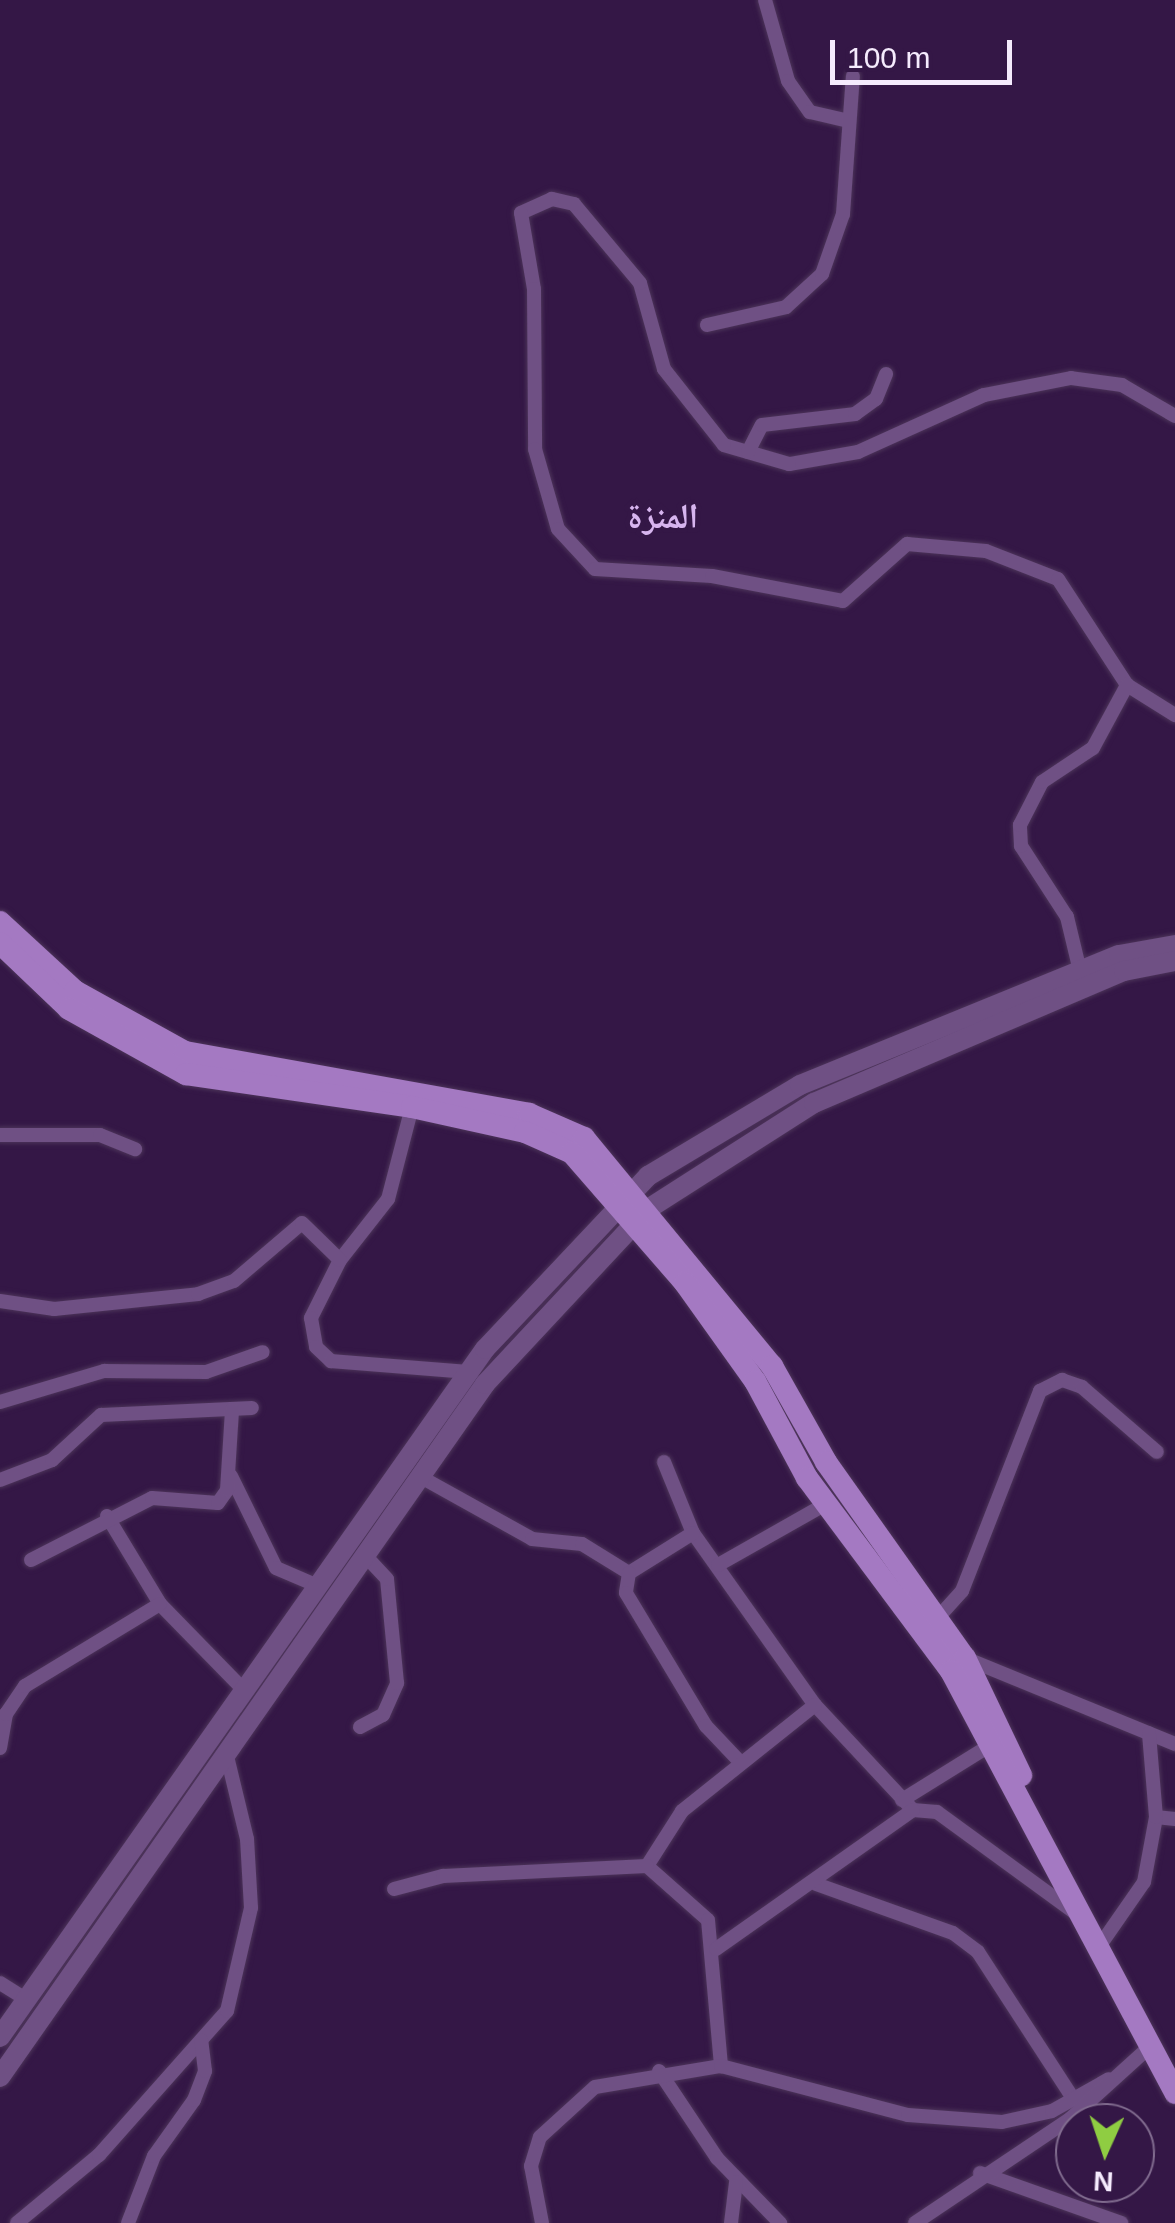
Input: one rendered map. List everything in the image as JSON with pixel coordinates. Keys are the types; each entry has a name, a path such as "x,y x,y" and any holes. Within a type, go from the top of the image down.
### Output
{"main road":[{"path":"0,922 76,992 185,1052 529,1114 584,1138 755,1381 826,1504 929,1626 965,1658 1142,2017 1146,2050"},
{"path":"0,943 69,1009 186,1074 412,1107 550,1141 634,1208 772,1366 929,1626 1146,2050 1175,2094"},
{"path":"944,1037 1080,971 1175,945"},
{"path":"0,2036 364,1554 419,1476 494,1355 634,1208 800,1086 1124,971 1175,961"},
{"path":"0,2077 212,1760 245,1690 468,1372 494,1355"}],"street":[{"path":"765,0 788,81 810,112 846,120"},
{"path":"707,325 786,307 822,274 842,214 846,120 853,76"},
{"path":"1175,416 1122,385 1072,378 984,395 858,452 789,464 724,445 680,399 640,283 574,204 530,204 521,213 534,289 535,450 558,529 595,569 712,576 843,601 907,544 986,551 1058,579 1127,685 1175,714"},
{"path":"748,452 762,425 855,414 876,400 886,374"},
{"path":"1080,971 1067,917 1021,846 1020,825 1042,782 1093,748 1127,685"},
{"path":"412,1107 388,1199 340,1260 312,1318 316,1347 332,1361 468,1372"},
{"path":"0,1135 100,1134 134,1149"},
{"path":"0,1301 26,1310 198,1294 234,1281 302,1223 340,1260"},
{"path":"0,1402 104,1371 206,1372 263,1352"},
{"path":"929,1626 962,1591 1040,1390 1062,1380 1082,1386 1157,1452"},
{"path":"0,1480 52,1460 102,1415 252,1408"},
{"path":"31,1560 107,1516 152,1498 208,1508 228,1490 232,1410"},
{"path":"664,1462 693,1533 814,1705 908,1804 937,1812 1074,1912"},
{"path":"228,1468 276,1568 318,1586"},
{"path":"419,1476 532,1539 582,1544 629,1574"},
{"path":"718,1565 826,1504"},
{"path":"107,1516 160,1604 245,1690"},
{"path":"693,1533 629,1574 626,1593 706,1726 741,1763"},
{"path":"360,1727 384,1715 397,1683 387,1579 364,1554"},
{"path":"0,1748 6,1714 25,1686 160,1604"},
{"path":"965,1658 1175,1744"},
{"path":"647,1866 682,1811 814,1705"},
{"path":"1104,1941 1136,1905 1156,1817 1149,1733"},
{"path":"716,1949 816,1884 908,1804 990,1746"},
{"path":"17,2223 99,2155 227,2011 251,1908 247,1839 212,1760"},
{"path":"1156,1817 1175,1819"},
{"path":"394,1889 443,1876 647,1866 696,1902 716,1949 722,2066"},
{"path":"816,1884 952,1932 978,1952 1072,2097"},
{"path":"0,1984 26,1999"},
{"path":"128,2223 154,2156 194,2100 205,2071 201,2040"},
{"path":"916,2223 980,2173 1071,2118 1109,2079 1146,2050"},
{"path":"542,2223 532,2166 559,2111 595,2087 659,2071 722,2066 908,2115 1016,2120 1109,2079"},
{"path":"659,2071 736,2182 780,2223"},
{"path":"980,2173 1121,2223"},
{"path":"731,2223 736,2182"}],"district":[{"name":"المنزة","path":"663,516"}]}
